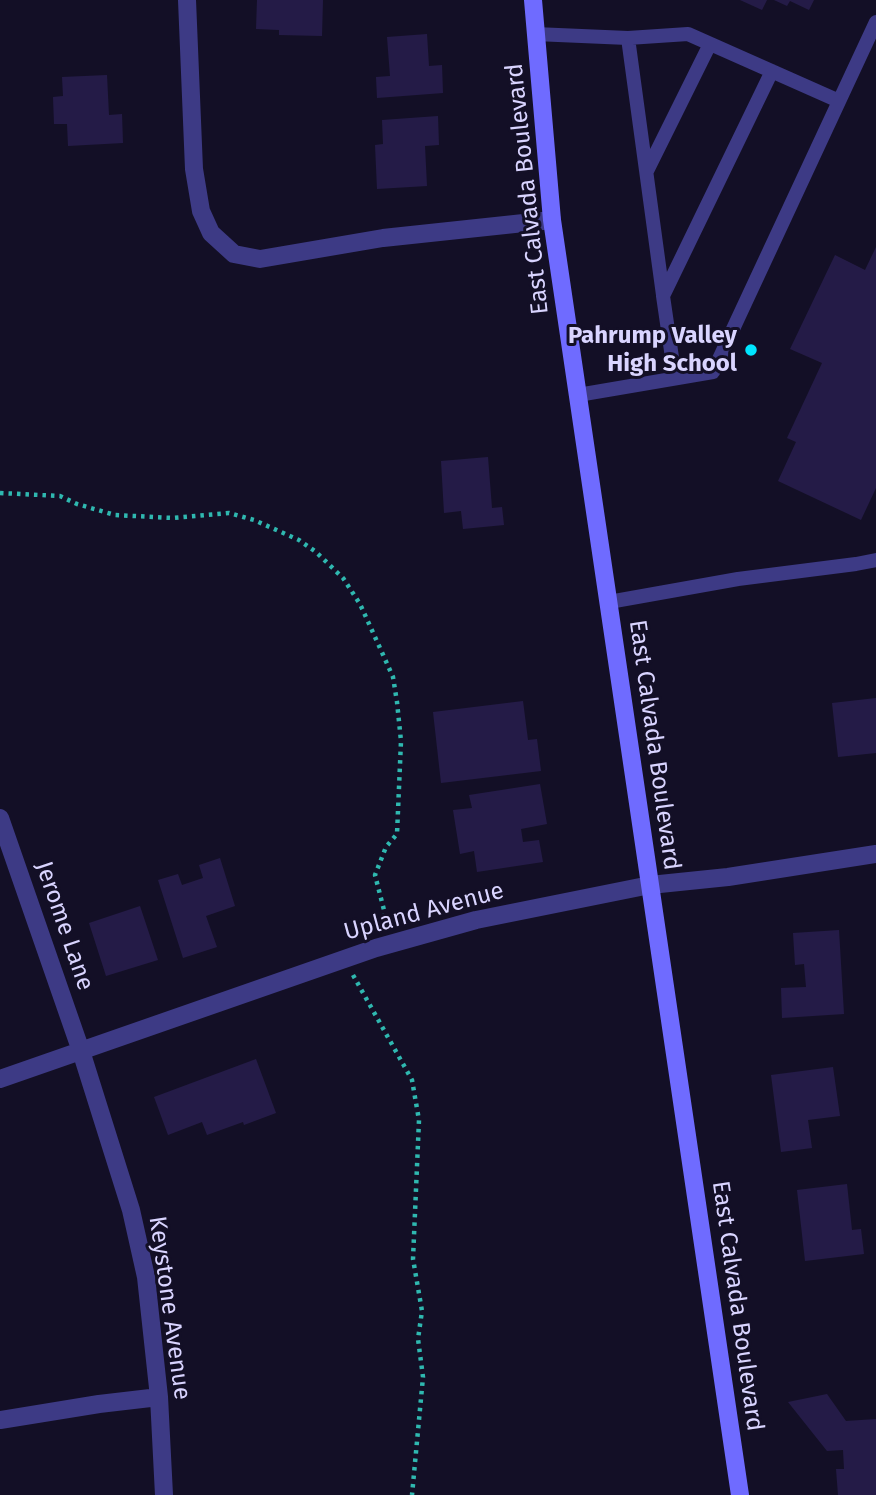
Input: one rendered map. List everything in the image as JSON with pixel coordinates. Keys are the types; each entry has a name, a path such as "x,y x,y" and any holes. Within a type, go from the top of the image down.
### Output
{"main road":[{"name":"East Calvada Boulevard","path":"533,0 552,220 740,1495"}],"street":[{"path":"187,0 194,169 201,211 211,233 234,254 260,260 395,237 552,220"},
{"name":"Jerome Lane","path":"0,818 82,1051"},
{"name":"Upland Avenue","path":"0,1079 376,948 476,920 650,885 728,877 876,854"},
{"name":"Keystone Avenue","path":"82,1051 131,1210 146,1277 159,1397 164,1495"},
{"path":"0,1420 159,1397"}],"lane":[{"path":"578,395 713,372 876,22"},
{"path":"536,34 628,38 688,34 839,101"},
{"path":"628,38 675,378"},
{"path":"647,172 710,44"},
{"path":"663,296 772,71"},
{"path":"609,602 738,579 876,560"}],"path":[{"path":"0,493 60,496 115,515 173,518 229,513 254,520 299,540 316,552 342,578 360,604 393,677 401,741 397,834 386,847 375,875 384,914 376,948"},
{"path":"345,959 412,1080 419,1120 413,1259 422,1311 418,1339 423,1377 412,1495"}],"building":[{"path":"257,0 323,0 322,36 279,35 279,30 256,29"},
{"path":"740,0 767,0 762,10"},
{"path":"774,0 814,0 809,10 790,1 787,6"},
{"path":"427,34 429,66 442,65 443,93 377,98 376,77 390,76 387,37"},
{"path":"107,75 109,115 122,114 123,143 68,146 67,124 54,124 53,97 63,96 62,77"},
{"path":"438,116 439,145 425,146 427,186 377,189 375,145 383,144 382,120"},
{"path":"876,247 876,488 861,520 778,481 796,442 787,438 822,363 790,349 835,255 865,270"},
{"path":"488,457 492,508 502,507 504,525 463,529 461,511 444,513 441,461"},
{"path":"876,698 876,753 838,757 832,703"},
{"path":"523,701 528,740 537,739 541,771 441,783 433,712"},
{"path":"540,784 547,824 521,829 523,842 539,840 543,862 477,872 474,851 460,854 453,810 472,808 469,795"},
{"path":"220,858 235,906 206,916 217,947 183,958 158,880 178,874 182,885 203,878 199,865"},
{"path":"140,906 158,960 106,976 89,923"},
{"path":"839,930 844,1014 782,1018 781,988 806,987 804,964 795,965 793,933"},
{"path":"256,1059 276,1113 207,1135 202,1122 168,1135 154,1097"},
{"path":"833,1067 840,1116 808,1120 812,1148 781,1152 771,1075"},
{"path":"847,1184 852,1230 861,1229 864,1254 805,1261 797,1190"},
{"path":"827,1394 846,1421 876,1419 876,1495 838,1495 836,1469 844,1469 843,1450 827,1451 788,1402"}],"place":[{"name":"Pahrump Valley High School","path":"751,350"}]}
